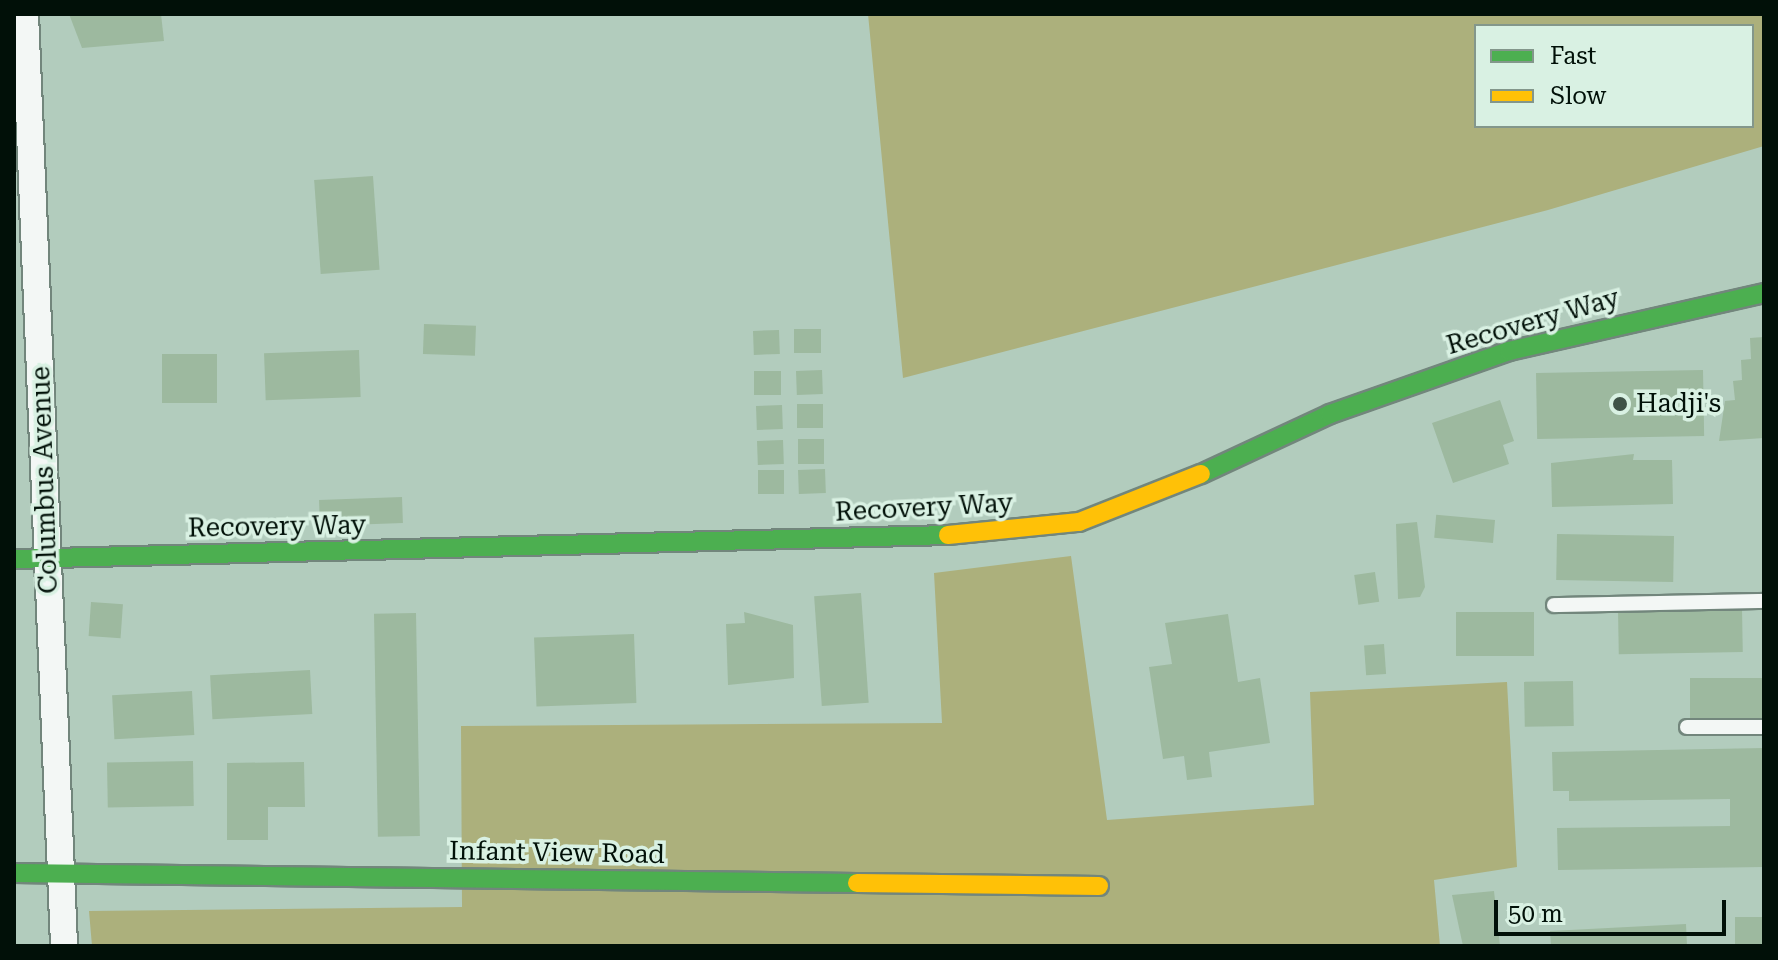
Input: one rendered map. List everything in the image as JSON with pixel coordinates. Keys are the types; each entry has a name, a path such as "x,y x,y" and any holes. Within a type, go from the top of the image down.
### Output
{"street":[{"name":"Columbus Avenue","path":"25,14 26,247 47,558 64,946"},
{"name":"Recovery Way","path":"14,559 927,537 1079,522 1152,497 1330,414 1509,351 1764,293"},
{"name":"Infant View Road","path":"14,873 1099,886"}],"lane":[{"path":"1554,605 1764,601"},
{"path":"1687,727 1764,727"}],"green space":[{"path":"868,14 1764,14 1764,146 1548,210 903,378"},
{"path":"1071,556 1107,820 1314,805 1310,692 1507,682 1517,867 1434,880 1440,946 92,946 89,911 462,907 461,726 942,723 934,573"}],"building":[{"path":"69,14 161,14 164,41 82,48"},
{"path":"373,176 380,270 321,274 314,180"},
{"path":"424,324 476,326 475,356 423,354"},
{"path":"794,329 821,329 821,353 794,353"},
{"path":"779,330 780,354 754,355 753,331"},
{"path":"1764,337 1764,438 1719,441 1725,401 1735,400 1733,381 1742,380 1741,360 1751,359 1750,338"},
{"path":"359,350 361,397 266,400 264,353"},
{"path":"162,354 217,354 217,403 162,403"},
{"path":"822,370 823,394 797,395 796,371"},
{"name":"Hadji's","path":"1703,370 1704,436 1537,439 1536,373"},
{"path":"754,371 781,371 781,395 754,395"},
{"path":"1500,400 1514,441 1503,445 1509,464 1453,483 1432,423"},
{"path":"797,404 823,404 823,428 797,428"},
{"path":"782,405 783,429 757,430 756,406"},
{"path":"798,439 824,439 824,464 798,464"},
{"path":"783,440 784,464 758,465 757,441"},
{"path":"1634,454 1633,460 1672,460 1673,504 1552,507 1551,463"},
{"path":"825,469 826,493 799,494 798,470"},
{"path":"758,470 784,470 784,494 758,494"},
{"path":"402,497 403,523 320,526 319,500"},
{"path":"1436,515 1495,520 1493,543 1434,538"},
{"path":"1417,522 1425,587 1420,597 1398,599 1396,524"},
{"path":"1557,534 1674,536 1673,582 1556,580"},
{"path":"1375,572 1379,602 1358,605 1354,575"},
{"path":"861,593 869,703 822,706 814,596"},
{"path":"91,602 123,604 121,638 89,636"},
{"path":"1742,608 1743,652 1619,654 1618,610"},
{"path":"744,612 793,625 794,678 728,685 726,624 745,623"},
{"path":"1456,612 1534,612 1534,656 1456,656"},
{"path":"416,613 420,836 378,837 374,614"},
{"path":"1228,614 1238,682 1260,678 1270,743 1209,752 1212,777 1187,780 1184,756 1163,759 1149,667 1172,664 1165,623"},
{"path":"634,634 636,703 536,706 534,637"},
{"path":"1384,644 1386,674 1366,675 1364,645"},
{"path":"310,670 312,714 212,719 210,675"},
{"path":"1690,678 1764,678 1764,724 1690,724"},
{"path":"1573,681 1574,726 1525,727 1524,682"},
{"path":"192,691 194,735 114,739 112,695"},
{"path":"1764,748 1764,867 1558,870 1557,828 1730,826 1730,799 1569,801 1569,791 1553,791 1552,752"},
{"path":"193,761 194,806 108,807 107,763"},
{"path":"304,762 305,807 268,807 268,840 227,840 227,763"},
{"path":"1494,891 1500,946 1463,946 1452,895"},
{"path":"1735,917 1764,917 1764,946 1735,946"},
{"path":"1686,924 1687,946 1551,946 1550,931"}],"traffic: fast":[{"path":"1201,474 1330,414 1509,351 1764,293"},
{"path":"14,559 948,535"},
{"path":"14,873 857,883"}],"traffic: slow":[{"path":"948,535 1079,522 1201,474"},
{"path":"857,883 1099,886"}],"place":[{"name":"Hadji's","path":"1620,404"}]}
